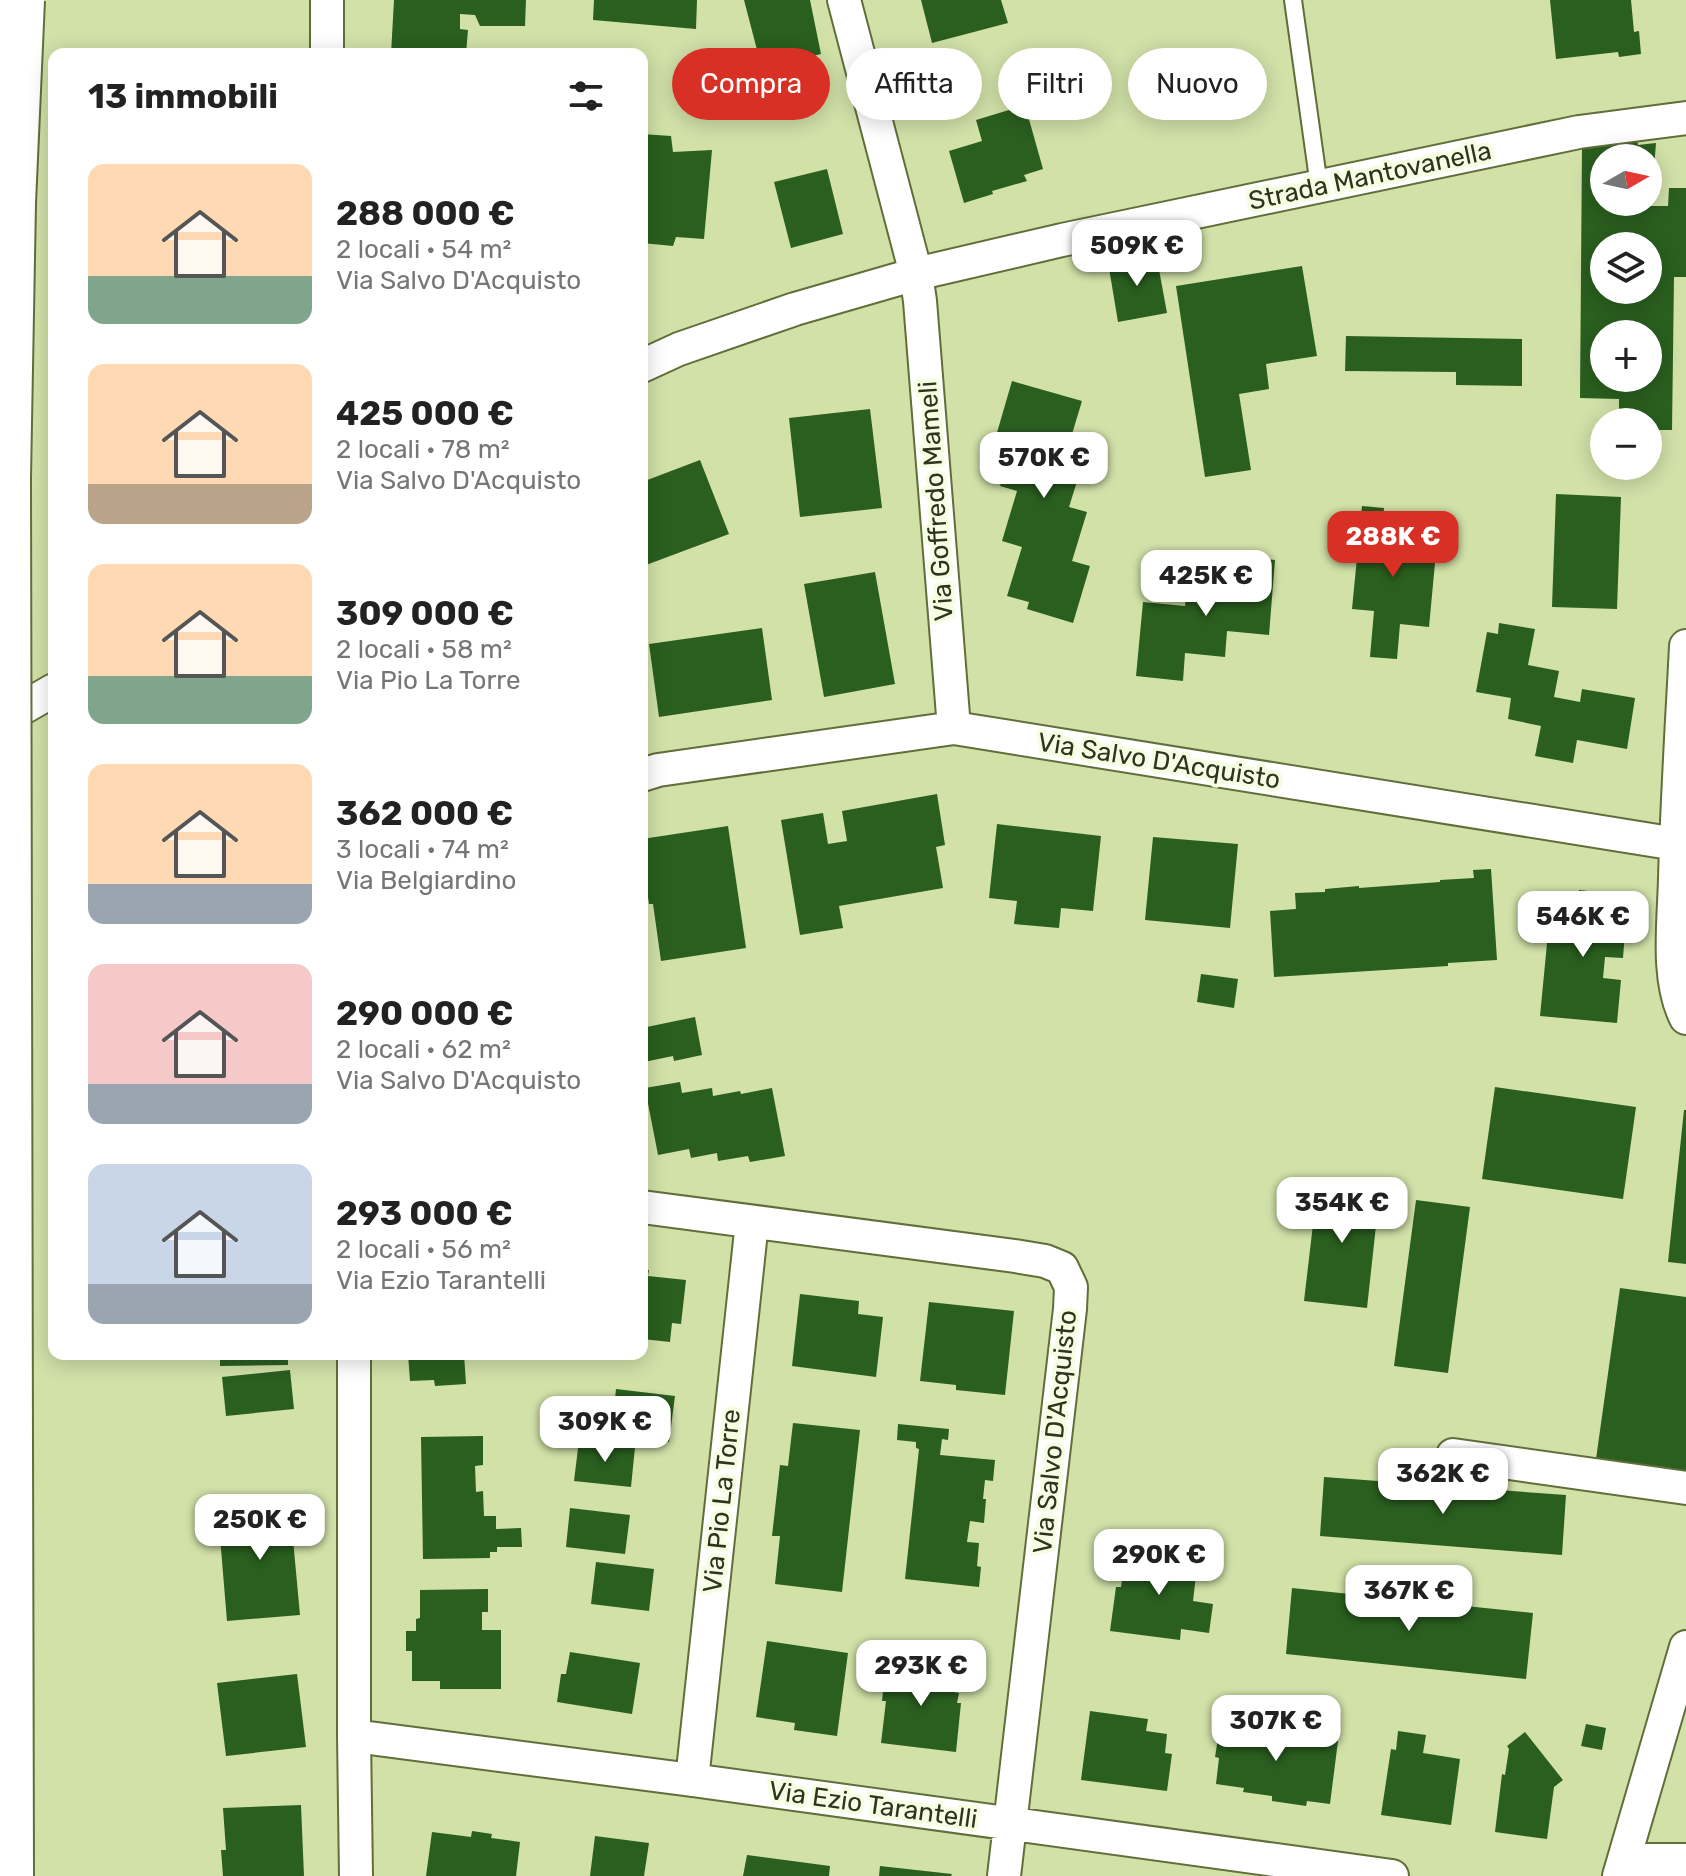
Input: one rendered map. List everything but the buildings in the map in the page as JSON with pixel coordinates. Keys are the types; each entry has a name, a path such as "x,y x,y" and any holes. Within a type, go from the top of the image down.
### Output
{"highway":[{"path":"11,1876 8,479 13,203 22,0"}],"street":[{"path":"327,0 327,48"},
{"name":"Via Goffredo Mameli","path":"844,0 916,274 954,728"},
{"name":"Strada Mantovanella","path":"648,363 679,349 795,309 916,274 1062,240 1579,132 1686,118"},
{"path":"1686,646 1673,956 1676,985 1686,1018"},
{"path":"0,721 48,693"},
{"name":"Via Salvo D'Acquisto","path":"648,773 954,728 1676,844"},
{"name":"Via Salvo D'Acquisto","path":"648,1208 1045,1261 1062,1268 1071,1287 1070,1309 1004,1876"},
{"name":"Via Pio La Torre","path":"692,1780 752,1222"},
{"path":"354,1360 356,1876"},
{"path":"1453,1455 1686,1488"},
{"path":"1686,1647 1621,1868 1686,1860"},
{"name":"Via Ezio Tarantelli","path":"354,1736 1392,1876"}],"lane":[{"path":"1293,0 1319,186"}]}
